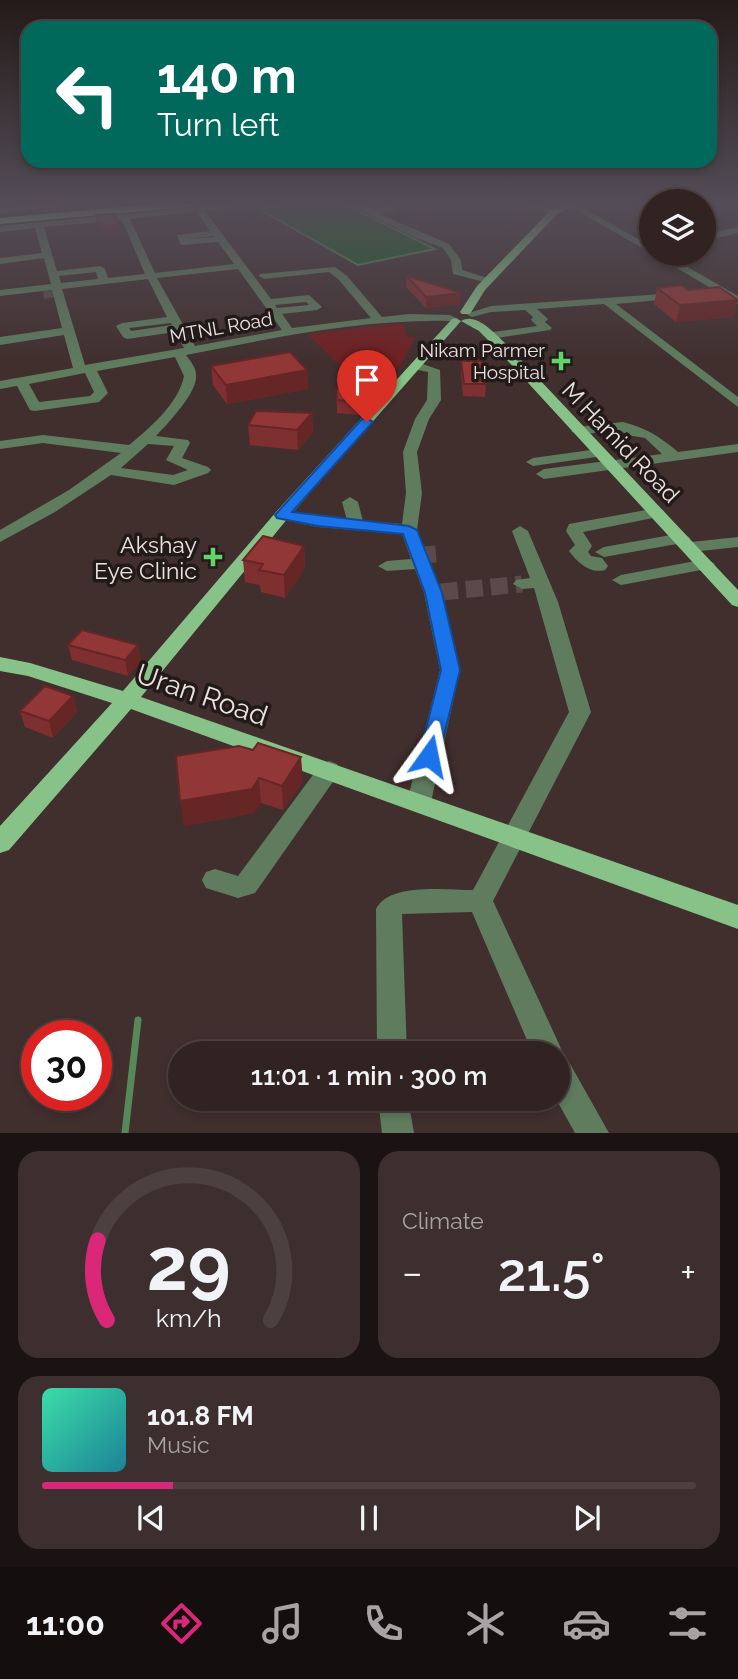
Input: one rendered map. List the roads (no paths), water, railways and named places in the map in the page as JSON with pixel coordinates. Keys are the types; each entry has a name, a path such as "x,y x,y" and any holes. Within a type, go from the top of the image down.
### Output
{"main road":[{"path":"0,843 127,700 282,515 462,317 489,280 511,257"},
{"name":"M Hamid Road","path":"462,317 489,335 738,601"},
{"name":"Uran Road","path":"0,664 30,670 127,700 738,917"}],"street":[{"path":"21,381 35,407 94,399 101,393 85,369 69,331 54,289 48,257"},
{"path":"0,537 53,507 131,450 169,415 188,385 189,369 177,324 143,257"},
{"path":"234,257 289,332"},
{"path":"454,257 457,272 489,280"},
{"path":"6,292 13,302 54,289 100,280 240,266"},
{"path":"679,266 733,296"},
{"path":"264,276 331,269 343,278 379,321"},
{"path":"697,294 733,296"},
{"name":"MTNL Road","path":"0,385 289,332 379,321 438,316 462,317 491,309 608,303 684,295"},
{"path":"608,303 738,403"},
{"path":"489,335 546,328 537,320 542,319 528,307"},
{"path":"0,341 69,331"},
{"path":"417,366 434,370 434,396 413,439 410,452 414,493 409,530 437,593 450,670 419,802"},
{"path":"578,431 624,425 632,432 649,435 674,456"},
{"path":"0,445 43,439 131,450"},
{"path":"106,470 174,480 204,470 173,460 183,443 144,439"},
{"path":"533,462 674,456 738,449"},
{"path":"544,474 603,459"},
{"path":"350,502 356,524"},
{"path":"657,513 575,528 574,531 584,546 578,551 586,561 596,562 686,543 738,542"},
{"path":"282,515 318,529 356,524 409,530"},
{"path":"480,901 516,838 579,712 575,687 531,583 520,531"},
{"path":"387,566 420,558"},
{"path":"621,579 706,564"},
{"path":"215,880 238,887 246,884 329,770"},
{"path":"392,1041 389,909 400,902 480,901"},
{"path":"480,901 542,1041"},
{"path":"570,1094 593,1133"},
{"path":"395,1111 398,1133"}],"waterway":[{"path":"125,1133 138,1020"}],"tunnel":[{"path":"48,291 49,298"},
{"path":"424,555 436,554"},
{"path":"441,592 522,584"}],"place":[{"name":"Nikam Parmer Hospital","path":"561,361"},
{"name":"Akshay Eye Clinic","path":"213,557"}]}
